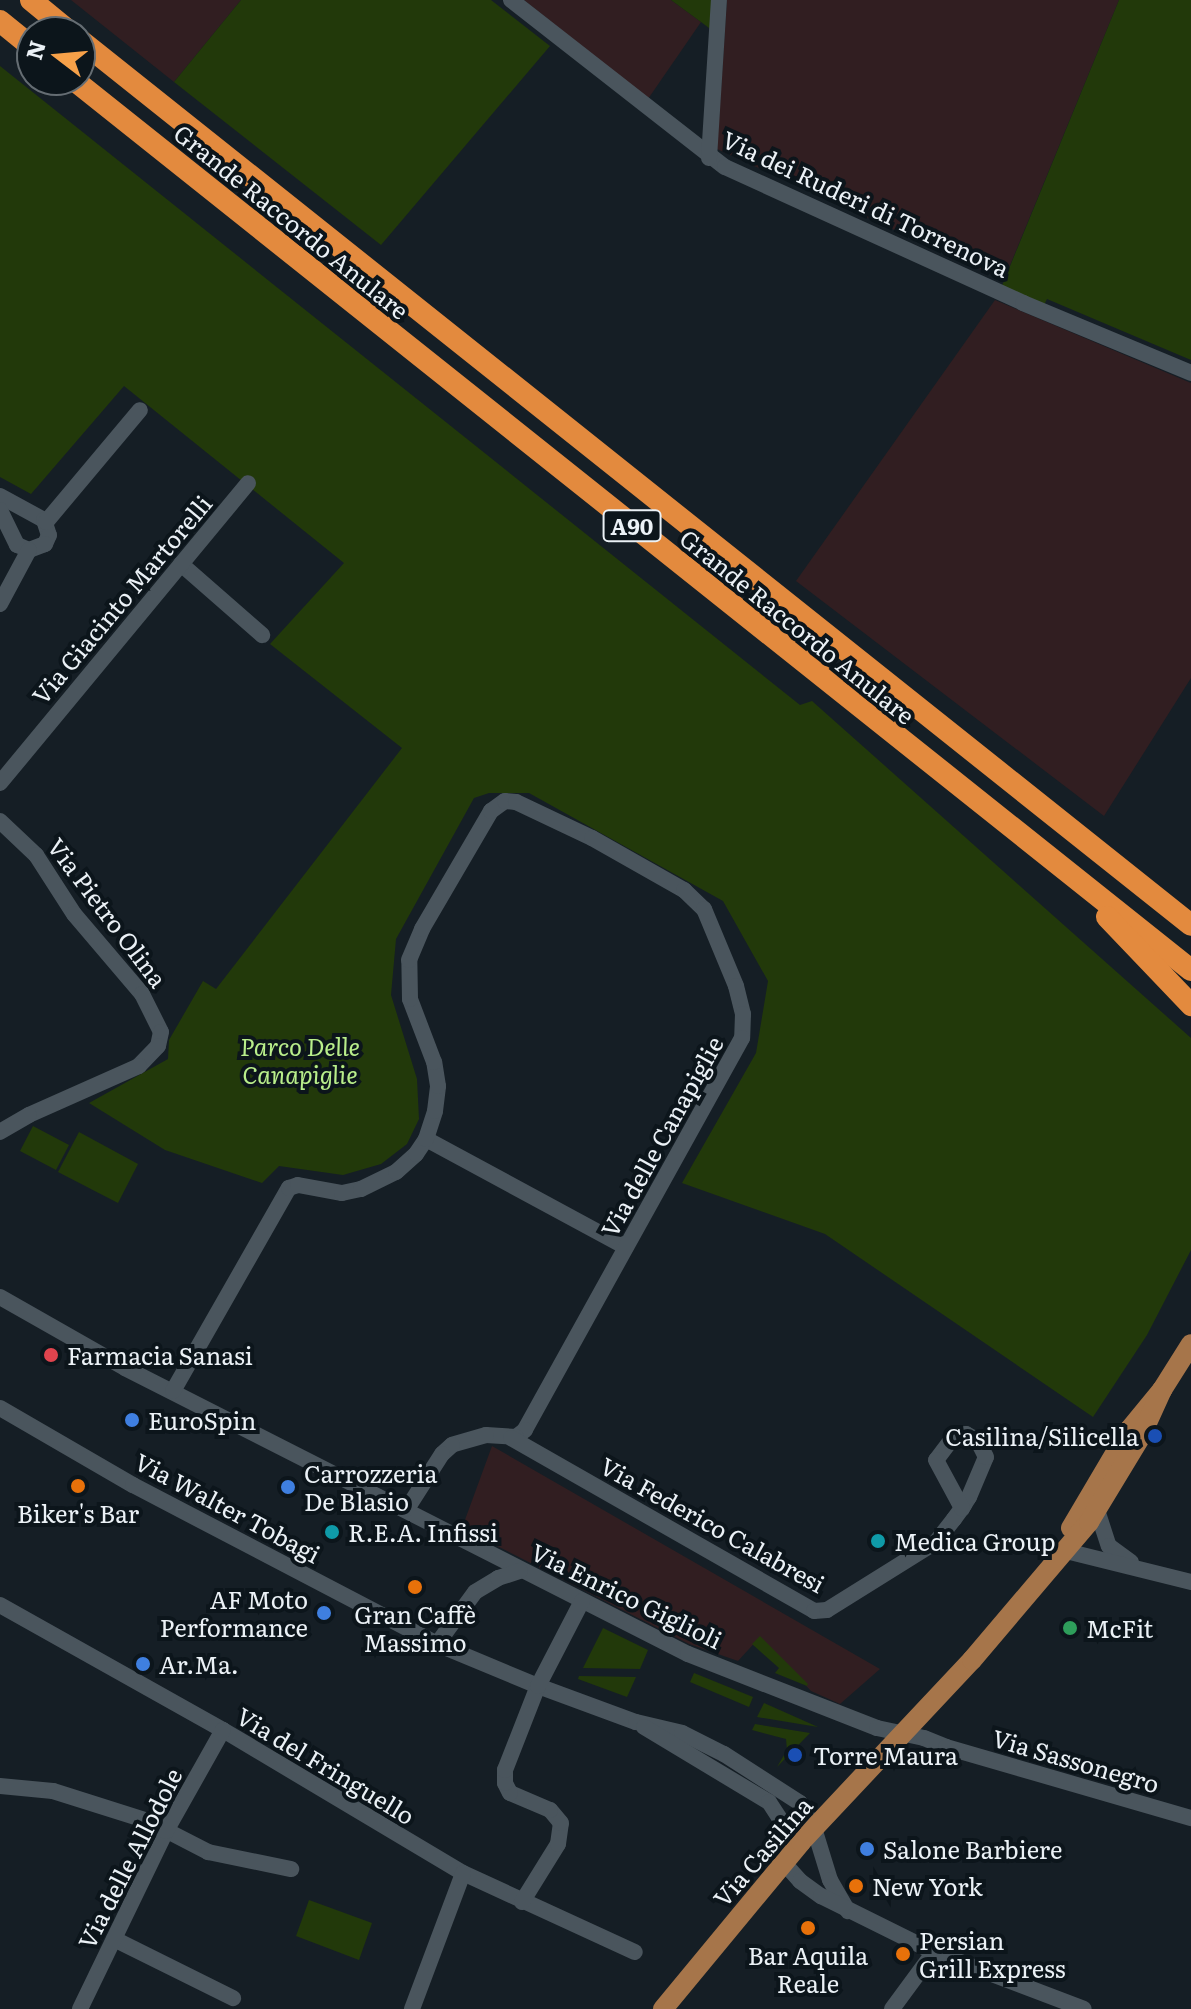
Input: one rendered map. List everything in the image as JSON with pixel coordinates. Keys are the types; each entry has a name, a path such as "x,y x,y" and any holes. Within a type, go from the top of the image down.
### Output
{"highway":[{"path":"31,0 50,16"},
{"path":"0,21 16,34"},
{"name":"Grande Raccordo Anulare","path":"96,53 1191,925"},
{"name":"Grande Raccordo Anulare","path":"94,96 1191,970"},
{"path":"1047,810 1095,830 1191,906"},
{"path":"1073,877 1151,966 1191,1005"}],"main road":[{"name":"Via Casilina","path":"1062,1550 1075,1519 1112,1456 1162,1390 1191,1345"},
{"name":"Via Casilina","path":"663,2009 814,1828 972,1660 1097,1510 1141,1436 1162,1390"}],"street":[{"name":"Via dei Ruderi di Torrenova","path":"511,0 709,158 785,196 1023,303 1191,373"},
{"path":"709,158 719,0"},
{"path":"0,510 14,541 29,550 39,548 48,539 46,522 140,410"},
{"name":"Via Giacinto Martorelli","path":"0,783 248,483"},
{"path":"0,496 46,522"},
{"path":"0,604 29,550"},
{"path":"181,564 262,635"},
{"name":"Via delle Canapiglie","path":"426,1139 438,1086 434,1062 410,999 409,960 422,929 486,817 498,804 516,802 592,838 695,899 715,929 739,1000 744,1023 738,1049 525,1430 511,1438"},
{"name":"Via Pietro Olina","path":"0,821 36,855 74,914 142,994 161,1028 160,1041 139,1066 29,1115 0,1132"},
{"path":"173,1391 289,1188 298,1185 342,1193 361,1189 403,1167 426,1139 626,1247"},
{"name":"Via Enrico Giglioli","path":"0,1297 97,1353 688,1654 877,1728 903,1733"},
{"name":"Via Walter Tobagi","path":"0,1408 133,1485 437,1644 636,1722 682,1733 786,1791 800,1803 814,1828 827,1873 848,1911"},
{"path":"407,1509 442,1454 452,1445 481,1436 511,1438"},
{"name":"Via Federico Calabresi","path":"511,1438 814,1611 827,1610 923,1553 936,1542 962,1508"},
{"path":"1097,1510 1109,1546 1142,1569"},
{"path":"1062,1550 1191,1582"},
{"path":"437,1644 475,1592 498,1578 520,1571"},
{"path":"522,1902 558,1844 562,1830 555,1813 514,1796 504,1778 538,1686 582,1601"},
{"name":"Via del Fringuello","path":"0,1605 223,1730 463,1873 635,1952"},
{"name":"Via Walter Tobagi","path":"636,1722 769,1802 782,1822 784,1863"},
{"name":"Via delle Allodole","path":"80,2009 166,1831 223,1730"},
{"name":"Via Sassonegro","path":"903,1733 1191,1818"},
{"path":"0,1786 53,1791 135,1816 208,1852 291,1869"},
{"path":"784,1863 811,1889 848,1911 934,1952 1080,2008"},
{"path":"412,2009 463,1873"},
{"path":"114,1939 233,1998"},
{"path":"892,2009 934,1952"}],"shaded area":[{"path":"71,0 241,0 174,82 96,20 96,16 91,16"},
{"path":"524,0 671,0 701,22 648,99"},
{"path":"727,0 1119,0 1004,280 717,149"},
{"path":"995,300 1191,383 1191,678 1104,816 796,581"},
{"path":"492,1446 880,1669 840,1704 811,1691 760,1637 738,1661 689,1644 462,1528"}],"green space":[{"path":"241,0 491,0 550,46 381,245 174,82"},
{"path":"671,0 719,0 717,34 701,22"},
{"path":"1119,0 1191,0 1191,360 1047,299 1041,311 999,293"},
{"name":"Parco Delle Canapiglie","path":"0,66 16,79 16,96 38,96 800,705 812,701 1191,1038 1191,1250 1147,1335 1093,1417 825,1234 682,1183 756,1053 768,981 723,901 529,793 489,793 474,798 396,939 391,995 417,1079 419,1119 407,1144 381,1164 343,1175 279,1166 262,1183 165,1150 89,1103 168,1059 169,1040 203,981 216,989 402,748 270,644 344,563 124,386 31,494 0,477"},
{"path":"33,1126 69,1145 56,1170 20,1151"},
{"path":"79,1132 138,1164 118,1203 58,1172"},
{"path":"603,1628 648,1650 640,1669 583,1668"},
{"path":"760,1636 807,1686 775,1673 779,1668 752,1644"},
{"path":"694,1673 753,1697 749,1707 690,1682"},
{"path":"579,1676 636,1677 627,1697 578,1679"},
{"path":"764,1703 818,1727 757,1717"},
{"path":"755,1724 810,1733 777,1767 787,1750 786,1739 752,1730"},
{"path":"309,1900 372,1923 359,1960 296,1936"}],"place":[{"name":"Farmacia Sanasi","path":"51,1355"},
{"name":"EuroSpin","path":"132,1420"},
{"name":"Casilina/Silicella","path":"1155,1436"},
{"name":"Biker's Bar","path":"78,1486"},
{"name":"Carrozzeria De Blasio","path":"288,1487"},
{"name":"R.E.A. Infissi","path":"332,1532"},
{"name":"Medica Group","path":"878,1541"},
{"name":"Gran Caffè Massimo","path":"415,1587"},
{"name":"AF Moto Performance","path":"324,1613"},
{"name":"McFit","path":"1070,1628"},
{"name":"Ar.Ma.","path":"143,1664"},
{"name":"Torre Maura","path":"795,1755"},
{"name":"Salone Barbiere","path":"867,1849"},
{"name":"New York","path":"856,1886"},
{"name":"Bar Aquila Reale","path":"808,1928"},
{"name":"Persian Grill Express","path":"903,1954"}]}
